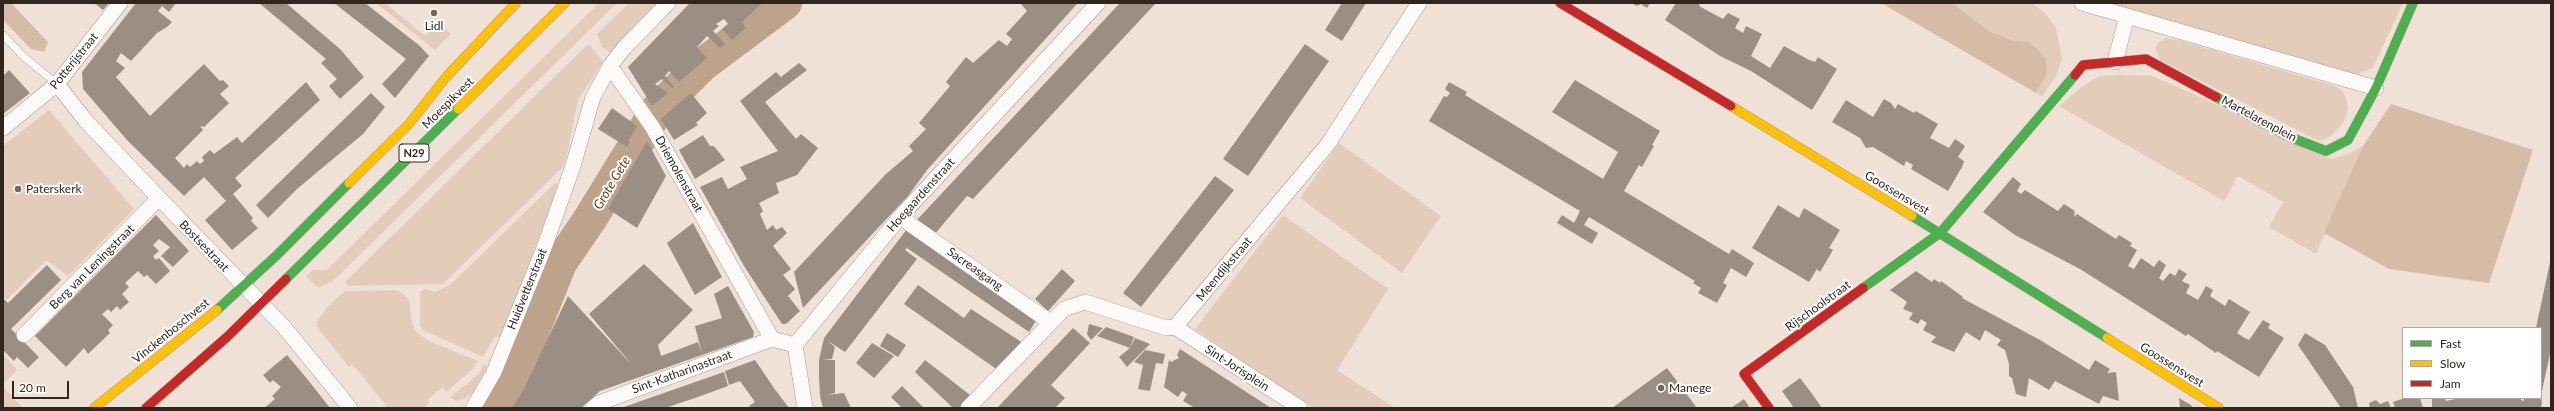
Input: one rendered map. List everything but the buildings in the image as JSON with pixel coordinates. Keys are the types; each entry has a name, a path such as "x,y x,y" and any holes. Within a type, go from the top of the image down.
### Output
{"street":[{"name":"Potterijstraat","path":"3,128 57,84 120,3"},
{"name":"Moespikvest","path":"243,286 408,125 447,76 516,3"},
{"name":"Moespikvest","path":"262,303 565,3"},
{"path":"610,66 668,3"},
{"name":"Hoegaardenstraat","path":"795,345 900,218 1098,3"},
{"name":"Meendijkstraat","path":"1175,327 1328,144 1419,3"},
{"name":"Goossensvest","path":"1560,3 1940,233 2219,408"},
{"path":"2082,3 2376,88"},
{"name":"Martelarenplein","path":"1940,233 2083,65 2146,59 2290,137 2326,151 2348,140 2376,88 2413,3"},
{"path":"2115,62 2127,16"},
{"name":"Driemolenstraat","path":"610,66 649,123 772,339"},
{"name":"Huidvetterstraat","path":"473,408 494,372 573,166 594,98 610,66"},
{"name":"Bostsestraat","path":"57,84 85,120 285,328 350,408"},
{"name":"Berg van Leningstraat","path":"24,335 159,198"},
{"name":"Sacreasgang","path":"900,218 1050,322"},
{"name":"Rijschoolstraat","path":"1769,408 1744,374 1940,233"},
{"name":"Vinckenboschvest","path":"94,408 210,316 243,286"},
{"path":"968,408 1064,309 1085,302 1166,328 1175,327"},
{"name":"N29","path":"146,408 227,337 262,303"},
{"name":"Sint-Jorisplein","path":"1175,327 1300,408"},
{"path":"772,339 795,345 805,408"},
{"name":"Sint-Katharinastraat","path":"593,408 599,403 772,339"}],"lane":[{"path":"3,34 24,57 57,84"}],"shaded area":[{"path":"3,3 11,3 48,42 44,52 31,49 3,20"},
{"path":"376,3 385,3 425,36 438,22 451,34 435,50"},
{"path":"599,3 617,3 333,281 318,288 306,276 313,270 327,270"},
{"path":"629,3 659,3 613,52 609,52 602,47 597,34"},
{"path":"1881,3 1952,3 1989,31 2011,40 2029,42 2046,58 2047,74 2036,93"},
{"path":"1952,3 2032,3 2046,14 2056,28 2062,59 2056,76 2042,96 2036,93 2047,74 2029,42 2011,40 1989,31"},
{"path":"2103,3 2403,3 2373,68 2355,75"},
{"path":"2165,38 2178,40 2335,86 2343,92 2346,98 2348,109 2344,122 2330,137 2319,141 2160,60 2155,48 2158,43"},
{"path":"587,45 591,46 603,62 578,100 563,167 443,284 348,286 345,282"},
{"path":"2100,76 2152,76 2198,96 2331,159 2348,154 2363,146 2316,254 2269,227 2283,202 2238,176 2224,201 2059,106 2083,86"},
{"path":"2391,104 2533,150 2489,283 2389,269 2324,233 2363,146"},
{"path":"49,110 134,209 68,276 46,260 7,300 3,296 3,146"},
{"path":"1339,143 1441,216 1402,273 1300,198"},
{"path":"555,183 558,185 501,337 495,336 483,357 423,330 420,326 420,292 425,289 435,292 451,284"},
{"path":"1283,215 1388,289 1337,370 1395,408 1313,408 1195,329"},
{"path":"395,290 401,292 409,299 412,323 416,332 431,342 478,361 473,369 446,392 443,387 427,400 430,403 423,408 385,408 385,404 352,364 349,367 317,327 317,322 328,306 345,291"},
{"path":"3,354 17,370 3,384"},
{"path":"484,364 486,365 486,370 474,392 462,400 456,401 450,397 479,374"},
{"path":"3,387 23,408 3,408"}],"waterway":[{"name":"Grote Gete","path":"498,408 518,368 560,263 590,219 657,110 702,65 785,3"}],"traffic: fast":[{"path":"2216,97 2290,137 2326,151 2348,140 2376,88 2413,3"},
{"path":"1863,288 1940,233 2075,75"},
{"path":"286,279 458,109"},
{"path":"217,310 277,255 349,183"},
{"path":"1912,216 2107,338"}],"traffic: slow":[{"path":"349,183 408,125 447,76 516,3"},
{"path":"458,109 565,3"},
{"path":"1731,106 1912,216"},
{"path":"94,408 217,310"},
{"path":"2107,338 2219,408"}],"traffic: jam":[{"path":"1560,3 1731,106"},
{"path":"2075,75 2083,65 2146,59 2216,97"},
{"path":"146,408 227,337 286,279"},
{"path":"1769,408 1744,374 1863,288"}],"place":[{"name":"Lidl","path":"434,13"},
{"name":"Paterskerk","path":"18,189"},
{"name":"Manege","path":"1661,388"}]}
